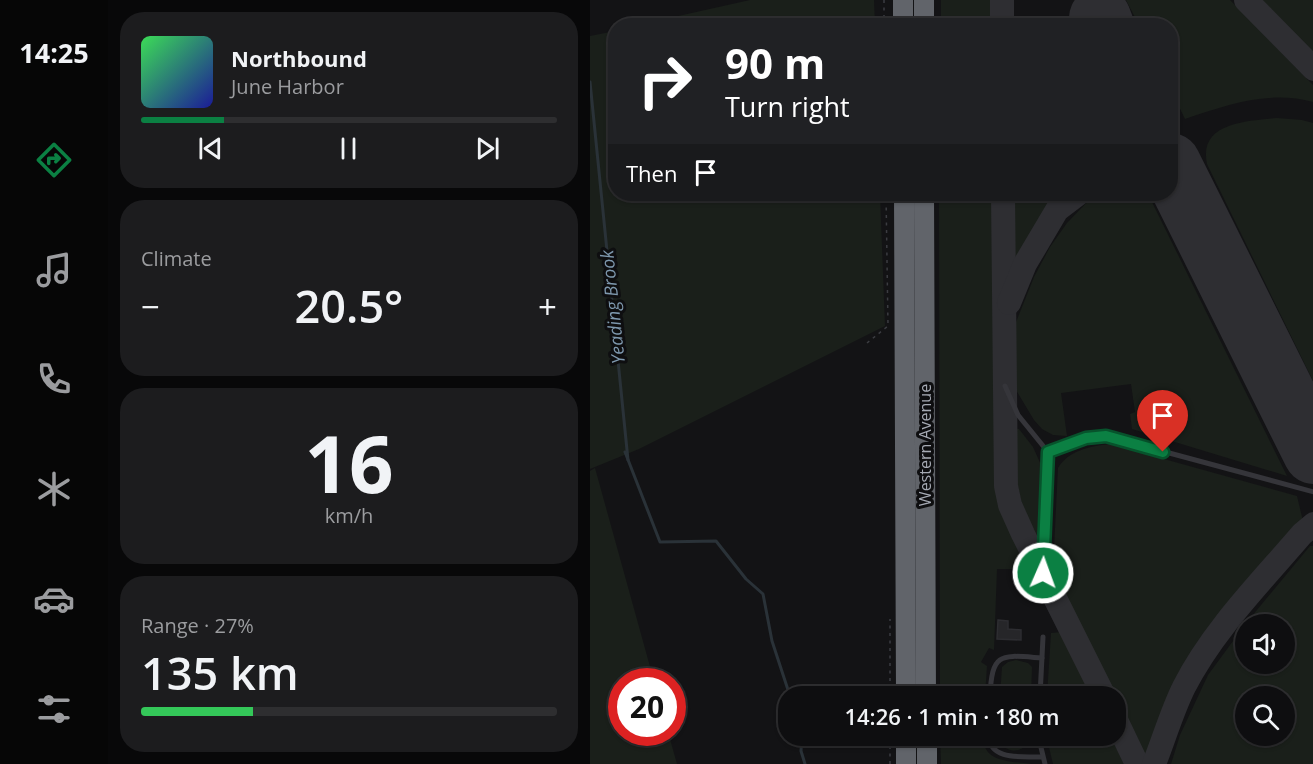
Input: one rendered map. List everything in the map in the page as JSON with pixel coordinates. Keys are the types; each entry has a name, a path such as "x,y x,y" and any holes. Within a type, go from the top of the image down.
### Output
{"highway":[{"path":"903,0 903,18"},
{"path":"924,0 924,18"},
{"name":"Western Avenue","path":"904,201 906,686"},
{"name":"Western Avenue","path":"924,201 926,686"},
{"path":"906,746 906,764"},
{"path":"927,746 927,764"}],"lane":[{"path":"1005,386 1018,415 1048,452 1043,573"},
{"path":"1048,452 1086,438 1106,436 1313,492"},
{"path":"1041,686 1043,637"},
{"path":"990,686 991,673 995,664 1002,658 1010,656 1042,658"},
{"path":"992,746 1002,754 1043,757"},
{"path":"1040,746 1045,764"}],"path":[{"path":"884,0 884,18"},
{"path":"867,343 888,326 886,201"},
{"path":"890,746 890,764"}],"shaded area":[{"path":"750,0 874,0 875,18 669,18"},
{"path":"941,0 993,0 993,18 941,18"},
{"path":"1126,0 1230,0 1313,85 1313,102 1264,98 1232,104 1185,119 1178,104 1178,18 1135,18"},
{"path":"1262,0 1313,0 1313,53"},
{"path":"608,32 608,201 880,201 885,326 639,449 590,469 590,36"},
{"path":"1277,118 1313,123 1313,381 1207,164 1206,150 1210,140 1218,132 1240,123"},
{"path":"939,201 994,201 996,480 1007,521 1026,559 1013,569 997,569 994,650 989,648 981,662 987,666 986,686 940,686"},
{"path":"1014,201 1053,201 1016,261"},
{"path":"1088,201 1151,201 1287,476 1132,429 1130,414 1135,412 1131,384 1061,393 1067,436 1053,435 1042,429 1034,420 1016,390 1016,322 1034,277 1050,247 1067,223"},
{"path":"1015,429 1019,429 1033,447 1042,467 1039,532 1036,535 1022,506 1018,486"},
{"path":"1110,444 1297,496 1303,521 1199,640 1175,682 1146,757 1126,717 1126,686 1111,686 1053,569 1058,468 1074,453"},
{"path":"595,468 650,668 608,668 608,746 672,746 677,764 590,764 590,471"},
{"path":"1310,546 1314,546 1313,764 1171,764 1180,735 1208,675 1235,638 1235,674 1295,674 1295,614 1254,614"},
{"path":"1062,632 1087,686 1048,686 1051,633"},
{"path":"1016,660 1028,663 1032,667 1031,686 1001,686 1002,667"},
{"path":"940,746 985,746 987,751 999,759 1032,764 941,764"},
{"path":"1003,746 1025,746 1018,750"},
{"path":"1049,746 1116,746 1124,764 1053,764"}],"building":[{"path":"998,620 1008,621 1008,629 1021,630 1021,640 997,639"}],"waterway":[{"name":"Yeading Brook","path":"590,82 628,460"},
{"name":"Yeading Brook","path":"625,452 660,542 716,541 746,579 763,594 772,641 787,686"},
{"name":"Yeading Brook","path":"801,746 805,764"}],"taxiway":[{"path":"1002,0 1002,18"},
{"path":"1091,0 1100,18"},
{"path":"1246,0 1314,69"},
{"path":"1003,201 1006,486 1010,505 1023,534 1099,686"},
{"path":"1009,303 1025,264 1057,210 1069,201"},
{"path":"1154,764 1184,687 1209,646 1254,588 1302,534 1314,524"},
{"path":"1126,741 1137,764"}],"runway":[{"path":"1178,180 1314,453"}],"route":[{"path":"1043,573 1048,452 1086,438 1106,436 1163,452"}]}
